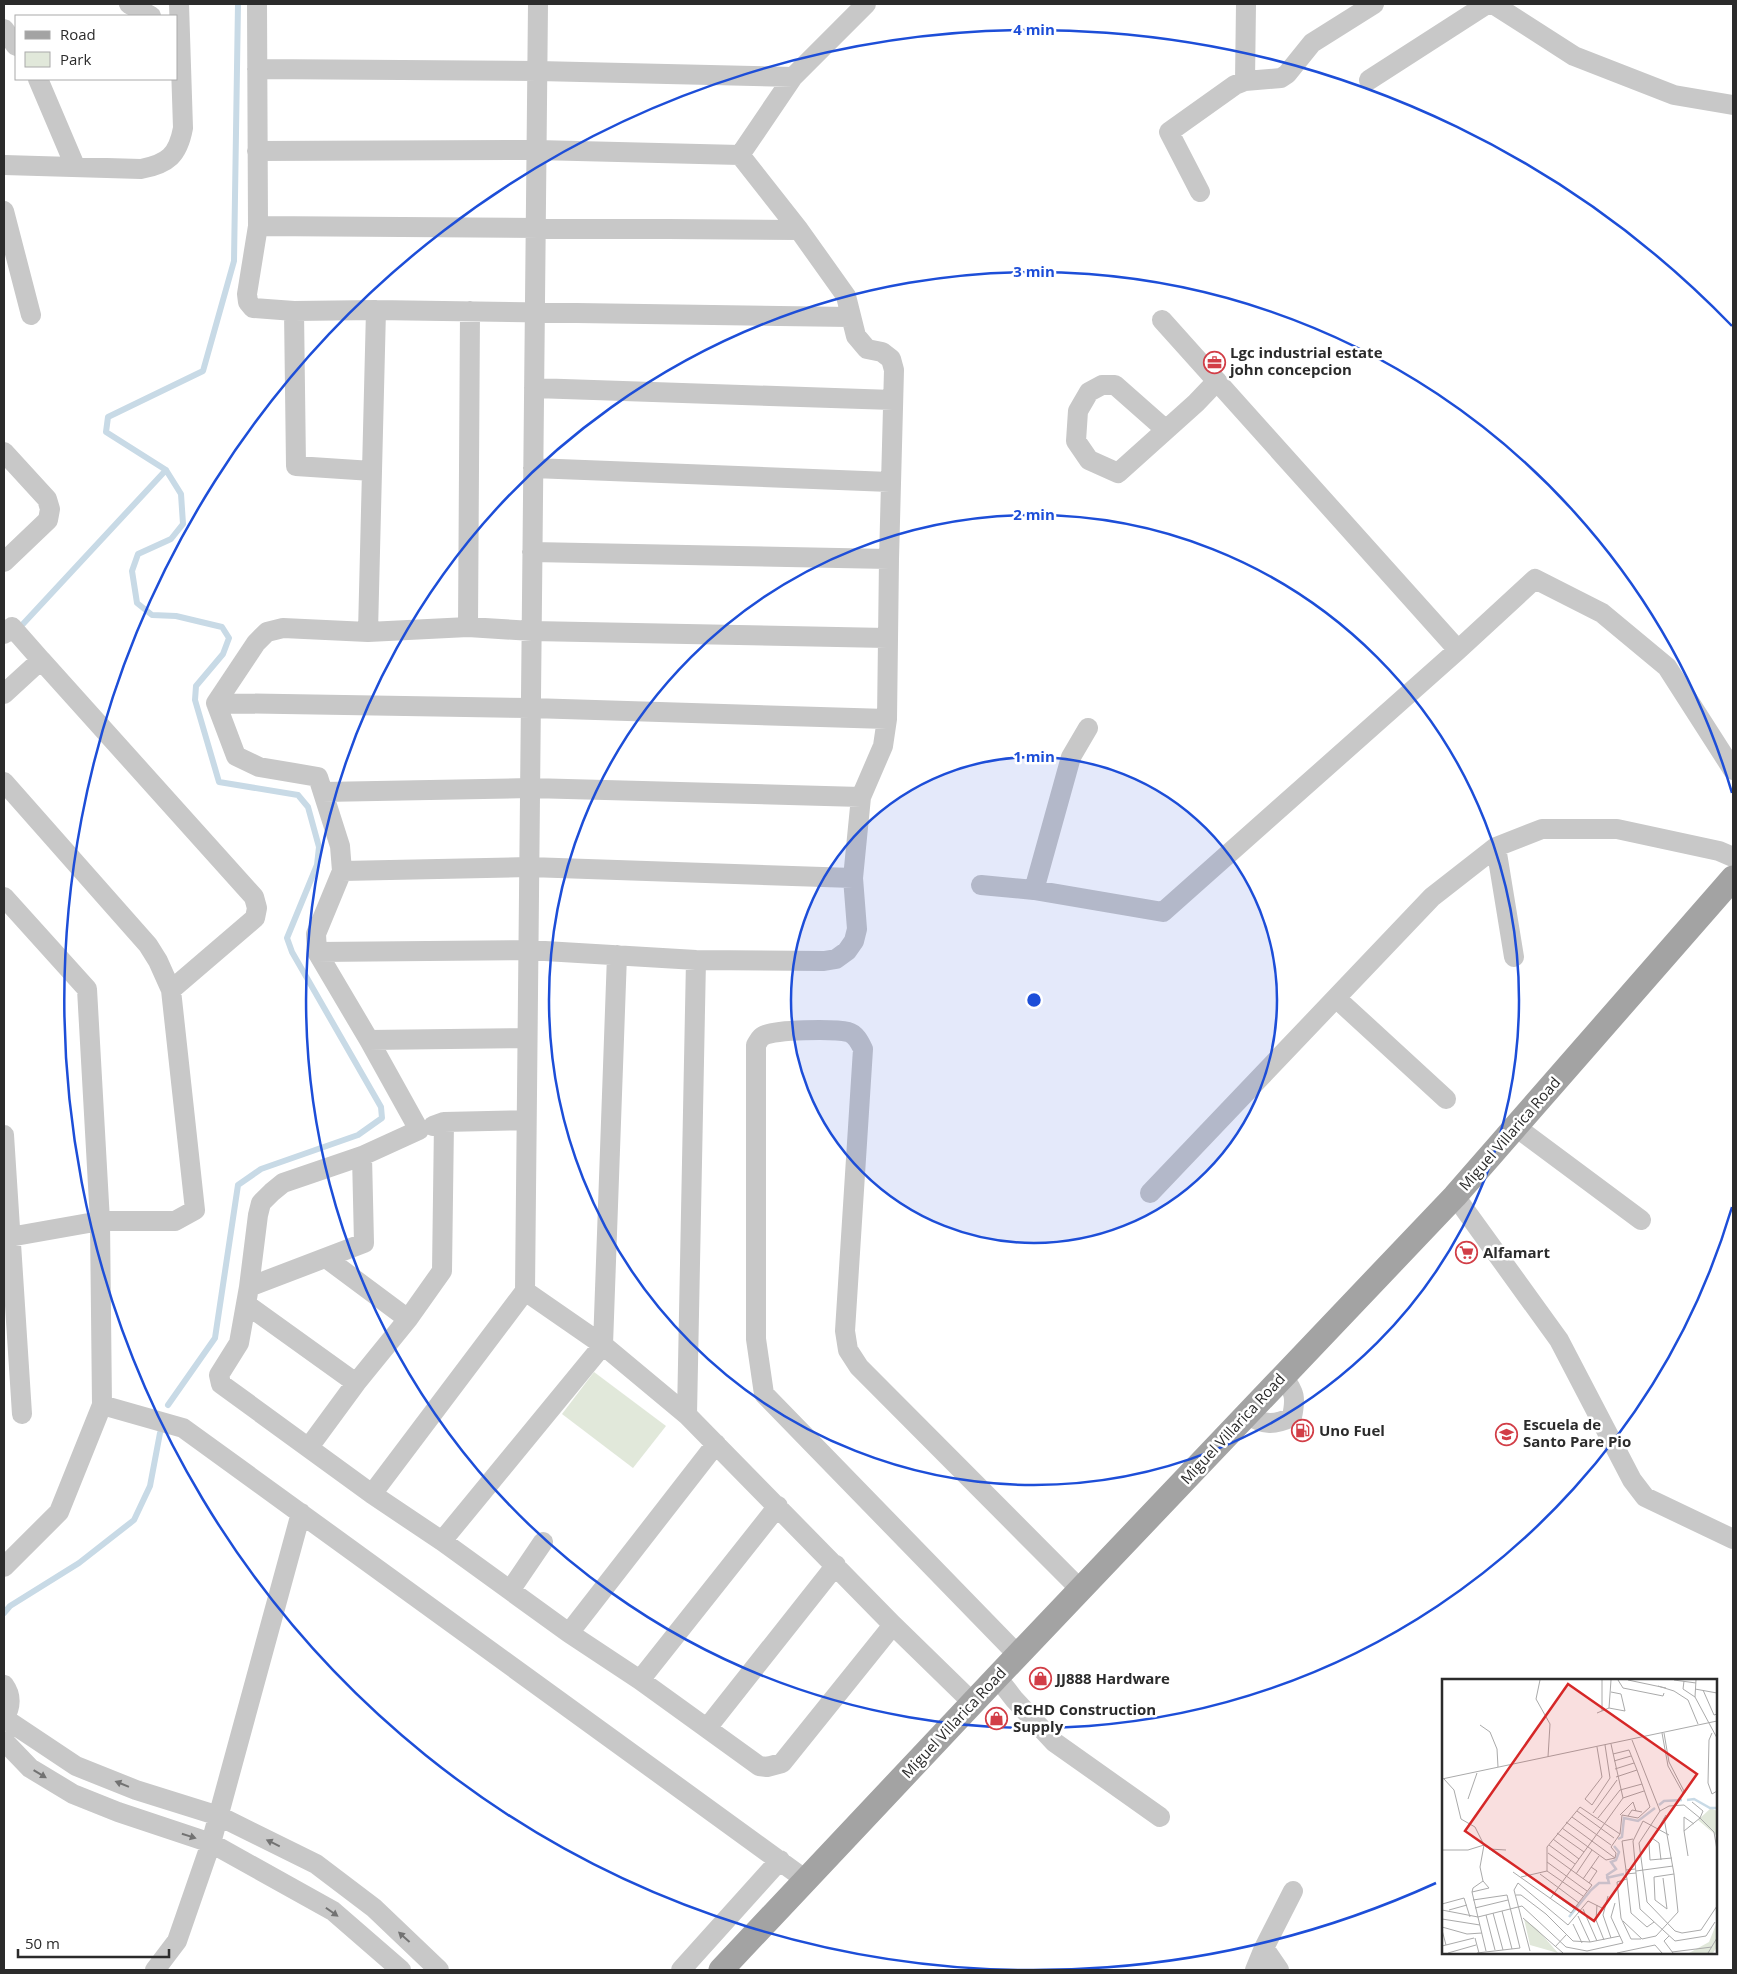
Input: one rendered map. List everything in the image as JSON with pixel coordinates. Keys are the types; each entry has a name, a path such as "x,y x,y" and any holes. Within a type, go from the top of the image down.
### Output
{"main road":[{"name":"Miguel Villarica Road","path":"721,1970 1455,1196 1733,878"}],"street":[{"path":"129,4 148,15"},
{"path":"4,165 141,169 157,166 171,157 180,144 183,128 178,32 180,4"},
{"path":"257,4 258,226 246,294 248,302 253,308 294,311 470,311 850,317"},
{"path":"372,1494 524,1291 538,4"},
{"path":"740,155 793,78 866,4"},
{"path":"1245,81 1246,4"},
{"path":"1200,192 1169,132 1235,85 1245,81 1281,78 1287,74 1312,44 1374,4"},
{"path":"1370,80 1487,4"},
{"path":"1493,4 1574,56 1674,95 1733,105"},
{"path":"4,29 15,45"},
{"path":"257,68 538,71 793,78"},
{"path":"38,80 75,166"},
{"path":"257,151 537,150 740,155"},
{"path":"317,952 528,950 696,960 824,961 836,959 847,951 854,941 857,929 853,878 861,797 883,746 887,719 890,482 894,370 891,359 882,352 867,348 856,336 846,296 799,230 740,155"},
{"path":"4,211 30,315"},
{"path":"258,226 799,230"},
{"path":"368,632 376,310"},
{"path":"294,311 296,466 372,471"},
{"path":"468,627 470,311"},
{"path":"1162,320 1458,650"},
{"path":"1166,430 1115,385 1102,385 1089,392 1078,411 1076,441 1089,460 1118,473 1166,430 1217,381"},
{"path":"534,388 893,400"},
{"path":"4,452 47,500 50,509 48,520 4,562"},
{"path":"533,468 890,482"},
{"path":"532,552 889,559"},
{"path":"981,886 1034,890 1163,912 1458,650 1535,579 1602,613 1667,667 1733,770"},
{"path":"7,626 41,660 254,897 257,908 255,918 171,990"},
{"path":"216,703 256,643 267,632 283,628 368,632 468,627 532,631 887,638"},
{"path":"4,694 41,660"},
{"path":"216,703 531,708 887,719"},
{"path":"216,703 236,756 259,767 318,777 340,846 342,871 316,934 317,952 419,1130"},
{"path":"1034,890 1071,757 1088,728"},
{"path":"4,782 148,945 158,961 171,990 195,1210 175,1221 100,1221 7,1237"},
{"path":"323,792 530,788 861,797"},
{"path":"1150,1193 1432,896 1496,848 1542,829 1616,829 1719,851 1733,857"},
{"path":"1496,848 1514,957"},
{"path":"342,871 529,867 853,878"},
{"path":"4,897 87,989 100,1221 102,1405 59,1512 4,1567"},
{"path":"442,1540 602,1345 617,955"},
{"path":"687,1415 696,960"},
{"path":"1336,998 1446,1099"},
{"path":"1018,1655 764,1394 756,1338 756,1045 761,1036 771,1033 803,1030 850,1032 863,1049 845,1331 848,1350 859,1367 1081,1590"},
{"path":"368,1040 527,1038"},
{"path":"526,1120 444,1122 419,1130 362,1156 283,1183 272,1192 261,1204 258,1215 248,1296 239,1343 219,1375 221,1384 372,1494 442,1540 569,1633 640,1680 759,1766 767,1767 782,1764 893,1625"},
{"path":"309,1447 442,1271 444,1122"},
{"path":"1516,1127 1641,1220"},
{"path":"4,1135 12,1374 22,1414"},
{"path":"248,1296 326,1258 364,1243 362,1156"},
{"path":"1455,1196 1559,1340 1632,1480 1645,1497 1733,1539"},
{"path":"326,1258 408,1318"},
{"path":"524,1291 602,1345 687,1415 893,1625 974,1703"},
{"path":"248,1296 356,1383"},
{"path":"1247,1414 1258,1422 1272,1423 1278,1423 1292,1417 1296,1400 1293,1390 1283,1376"},
{"path":"102,1405 183,1428 806,1880"},
{"path":"569,1633 716,1444"},
{"path":"640,1680 778,1506"},
{"path":"155,1970 176,1941 211,1843 301,1513"},
{"path":"511,1589 543,1542"},
{"path":"706,1728 836,1566"},
{"path":"997,1677 1014,1699 1054,1742 1160,1817"},
{"path":"4,1685 9,1695 10,1703 4,1718 76,1766 136,1790 219,1816 316,1864 374,1908 439,1970"},
{"path":"4,1741 30,1768 73,1794 118,1812 211,1843 333,1911 401,1970"},
{"path":"681,1970 780,1860"},
{"path":"1255,1970 1293,1891"},
{"path":"1264,1948 1279,1970"}],"green space":[{"path":"594,1372 666,1426 633,1468 562,1414"}],"waterway":[{"path":"168,1405 215,1338 238,1185 261,1169 358,1135 382,1118 381,1107 292,952 287,938 317,865 319,847 308,807 298,795 219,782 195,700 196,686 223,654 229,638 222,627 176,616 152,615 137,603 132,571 138,554 171,539 183,524 181,494 166,470 106,432 108,417 203,371 234,261 238,4"},
{"path":"23,624 166,470"},
{"path":"4,1613 10,1606 79,1563 134,1520 150,1486 160,1433"}],"place":[{"name":"Lgc industrial estate john concepcion","path":"1214,362"},
{"name":"Alfamart","path":"1467,1253"},
{"name":"Uno Fuel","path":"1303,1431"},
{"name":"Escuela de Santo Pare Pio","path":"1507,1434"},
{"name":"JJ888 Hardware","path":"1040,1679"},
{"name":"RCHD Construction Supply","path":"997,1719"}]}
